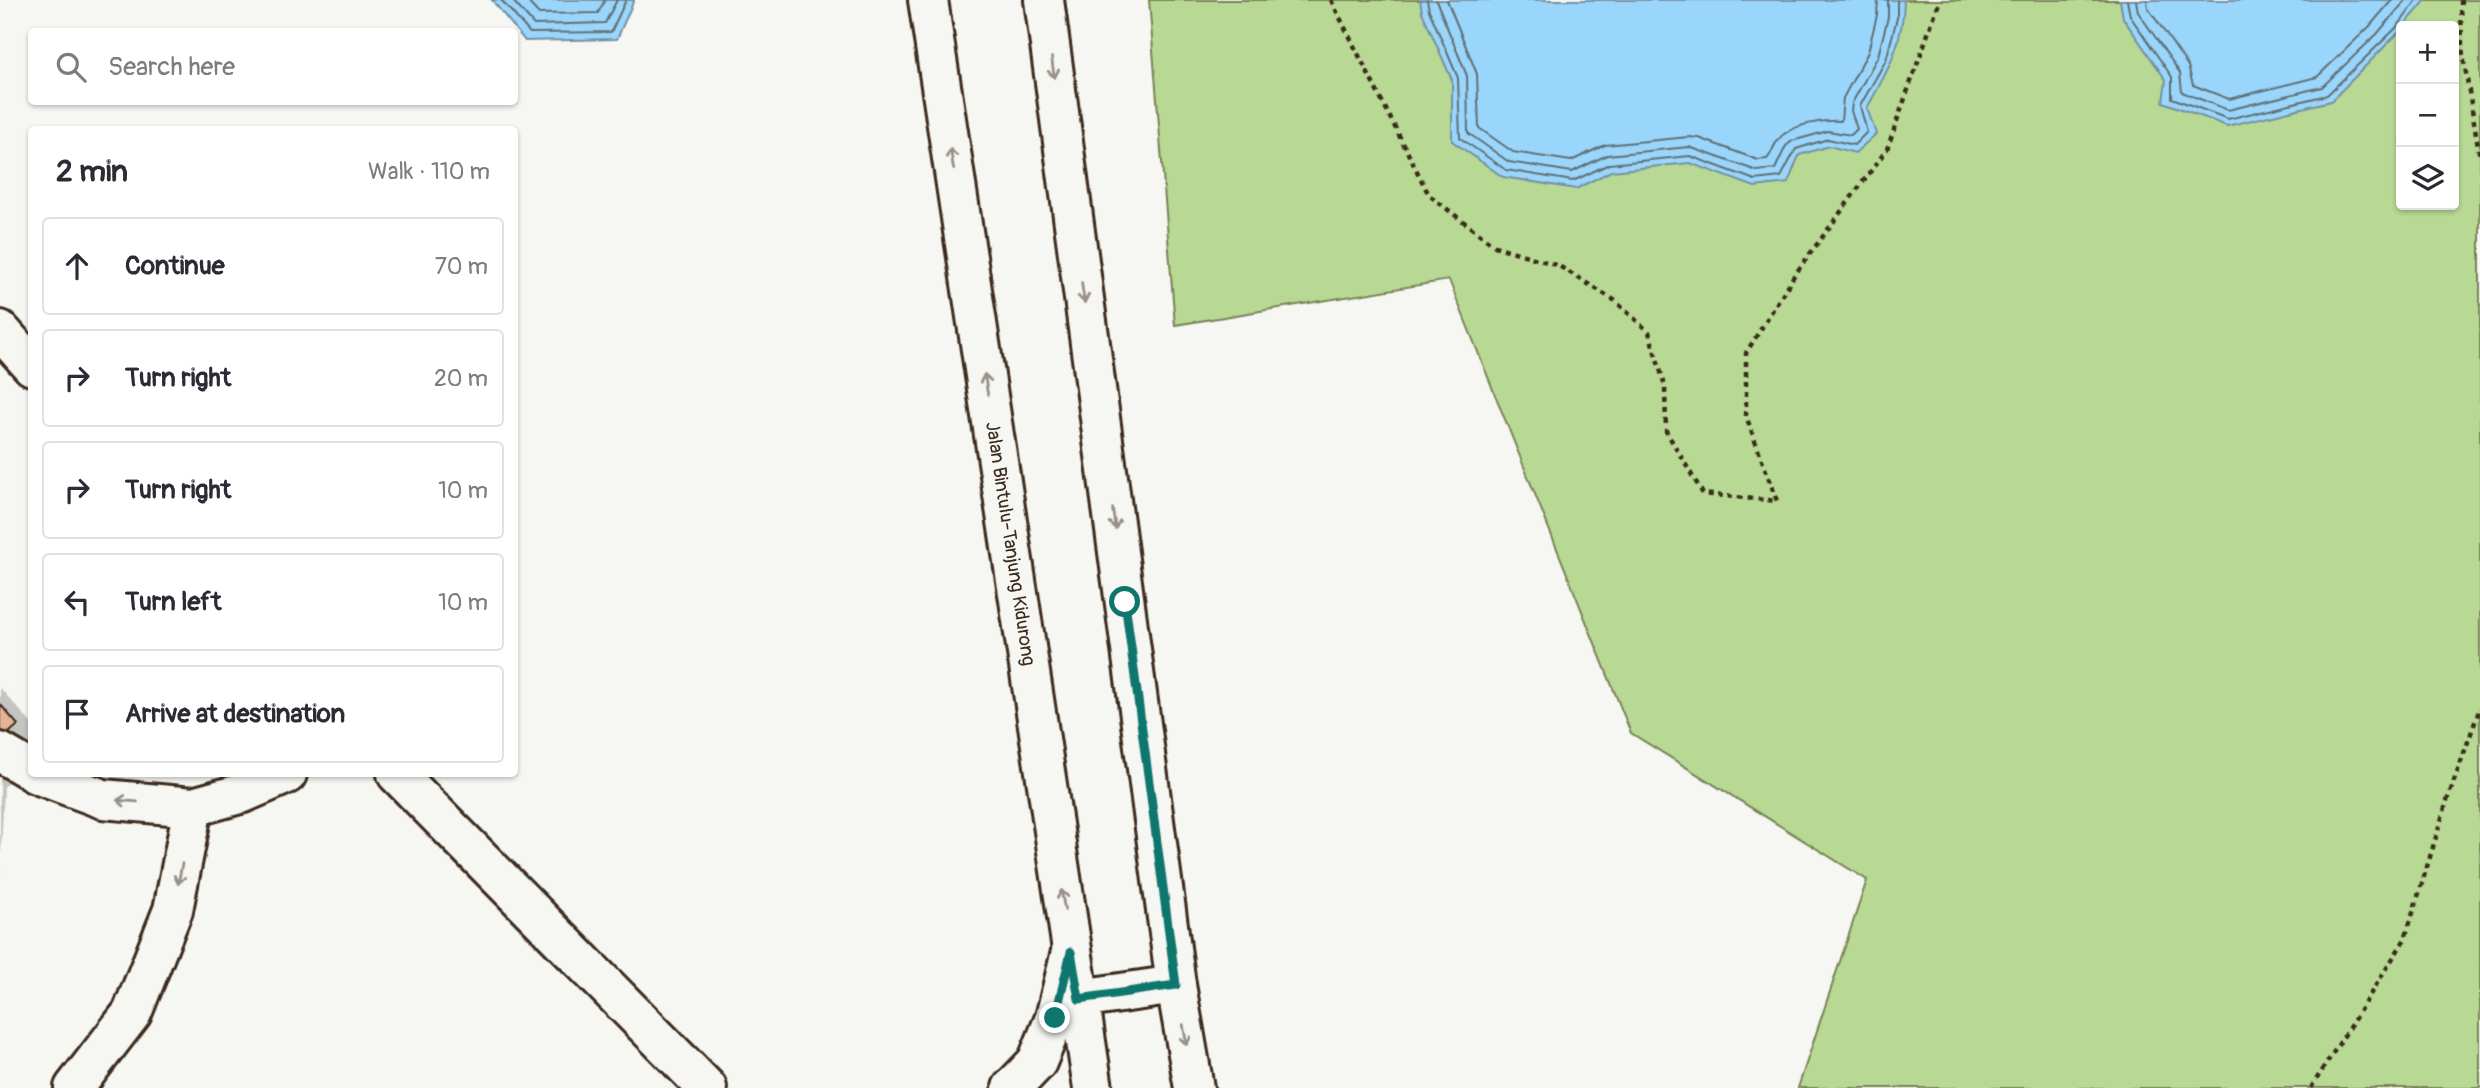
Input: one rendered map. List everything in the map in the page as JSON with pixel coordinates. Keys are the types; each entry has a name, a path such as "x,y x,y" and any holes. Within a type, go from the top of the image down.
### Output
{"main road":[{"name":"Jalan Bintulu-Tanjung Kidurong","path":"928,0 1093,1088"},
{"path":"1044,0 1176,985 1194,1088"},
{"path":"0,330 28,362"},
{"path":"0,752 28,768"},
{"path":"47,777 103,799 193,807 243,793 280,777"},
{"path":"400,777 707,1088"},
{"path":"75,1088 132,1013 173,910 193,807"},
{"path":"1012,1088 1037,1062 1055,1018 1071,952"},
{"path":"1079,999 1176,985"}],"path":[{"path":"1331,0 1429,195 1495,246 1559,266 1614,300 1649,332 1665,386 1666,431 1703,494 1777,501 1746,416 1746,353 1793,277 1886,149 1940,0"},
{"path":"2461,0 2462,50 2480,158"},
{"path":"2311,1088 2405,939 2447,801 2480,708"}],"green space":[{"path":"1149,0 2480,0 2480,1088 1798,1088 1867,880 1631,733 1449,280 1175,325"}],"water":[{"path":"492,0 634,0 617,39 525,41 518,28 515,28"},
{"path":"1420,0 1904,0 1901,30 1893,57 1867,108 1876,134 1855,153 1829,146 1799,155 1788,183 1755,187 1690,163 1611,171 1576,189 1503,177 1452,141 1452,80 1422,12"},
{"path":"2120,0 2426,0 2408,21 2396,21 2396,35 2331,101 2227,126 2163,102 2166,80 2123,18"}],"building":[{"path":"0,704 18,725 0,741"}],"route":[{"path":"1055,1018 1071,952 1079,999 1176,985 1125,602"}]}
